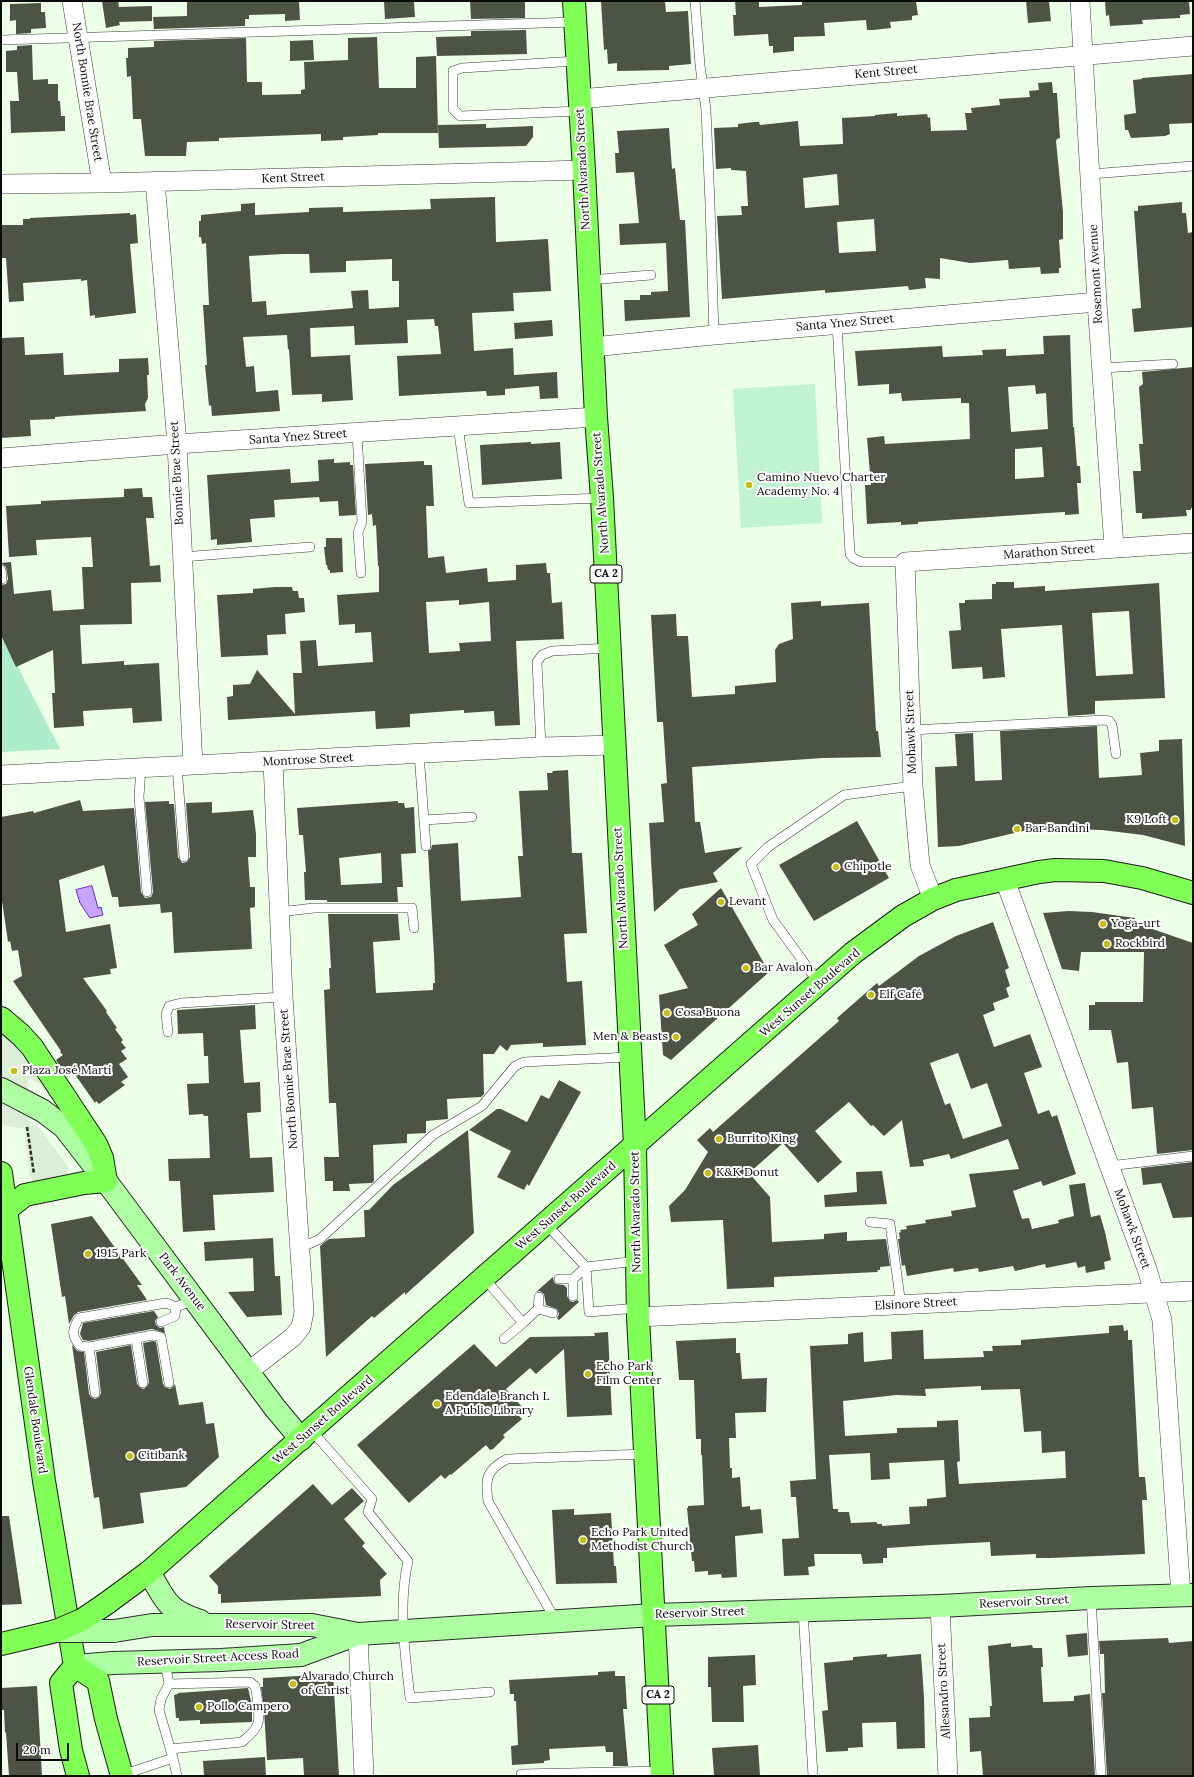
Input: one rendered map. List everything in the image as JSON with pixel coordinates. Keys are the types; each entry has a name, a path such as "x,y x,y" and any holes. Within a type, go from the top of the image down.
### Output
{"main road":[{"name":"North Alvarado Street","path":"574,12 584,170 592,348 602,498 629,1057 635,1146 638,1313 662,1774"},
{"name":"West Sunset Boulevard","path":"1,1644 56,1631 82,1620 149,1572 853,953 903,916 933,899 956,890 1055,870 1104,871 1142,878 1193,892"},
{"path":"1,1018 21,1035 32,1047 96,1144 102,1158 106,1181 84,1183 25,1195 3,1191"},
{"name":"Glendale Boulevard","path":"3,1191 44,1481 75,1666"},
{"path":"78,1776 71,1750 61,1683 75,1666 98,1681 106,1719 122,1776"}],"street":[{"name":"North Bonnie Brae Street","path":"72,1 102,183"},
{"name":"Rosemont Avenue","path":"1080,1 1091,174 1097,302 1114,547"},
{"name":"Kent Street","path":"580,105 703,88 1193,46"},
{"name":"Kent Street","path":"1,184 102,183 584,170"},
{"name":"Bonnie Brae Street","path":"155,181 177,444 182,557 185,765"},
{"name":"Santa Ynez Street","path":"592,348 714,335 1097,302"},
{"name":"Santa Ynez Street","path":"1,458 177,444 596,417"},
{"name":"Marathon Street","path":"905,562 1114,547 1193,544"},
{"name":"Mohawk Street","path":"905,562 913,786 920,866 933,899"},
{"name":"Montrose Street","path":"1,775 541,747 614,745"},
{"name":"North Bonnie Brae Street","path":"249,1372 293,1337 301,1326 304,1312 283,997 273,762"},
{"name":"Mohawk Street","path":"1005,880 1155,1292 1162,1320 1187,1595"},
{"name":"Park Avenue","path":"1,1089 43,1111 64,1128 106,1181 186,1303 306,1435"},
{"name":"Elsinore Street","path":"638,1313 901,1305 1193,1291"},
{"name":"Reservoir Street","path":"149,1572 171,1607 181,1615 208,1624"},
{"name":"Reservoir Street","path":"56,1631 114,1631 152,1625 312,1625 358,1634 654,1615 940,1606 1091,1598 1187,1595"},
{"name":"Allesandro Street","path":"940,1606 948,1776"},
{"name":"Reservoir Street Access Road","path":"75,1666 302,1654 358,1634"},
{"path":"358,1634 364,1776"},
{"path":"68,1776 71,1750"}],"lane":[{"path":"696,1 710,204 714,335"},
{"path":"1,40 574,12"},
{"path":"577,61 462,68 453,71 453,110 460,116 580,105"},
{"path":"1091,174 1193,166"},
{"path":"589,280 651,275"},
{"path":"837,324 850,554 853,558 861,562 905,562"},
{"path":"1102,368 1173,364"},
{"path":"458,426 469,503 602,498"},
{"path":"357,433 362,522 358,532 361,573"},
{"path":"182,557 310,547"},
{"path":"541,747 536,662 542,655 552,652 610,648"},
{"path":"911,730 1104,720 1110,721 1112,725 1116,754"},
{"path":"419,754 426,846"},
{"path":"184,857 185,765"},
{"path":"141,768 140,797 148,892"},
{"path":"819,984 772,920 751,864 768,847 844,795 913,786"},
{"path":"424,820 472,817"},
{"path":"279,912 314,908 412,908 414,928"},
{"path":"168,1032 166,1014 169,1006 181,1003 283,997"},
{"path":"300,1248 320,1239 433,1135 482,1106 515,1066 524,1062 629,1057"},
{"path":"1109,1166 1193,1156"},
{"path":"870,1222 890,1224 901,1305"},
{"path":"546,1224 586,1267 589,1312 638,1313"},
{"path":"566,1286 586,1267 637,1261"},
{"path":"484,1278 523,1323"},
{"path":"559,1279 574,1280"},
{"path":"573,1296 574,1280"},
{"path":"169,1383 161,1337 153,1336 89,1347 80,1346 74,1338 73,1328 79,1318 166,1303 186,1303"},
{"path":"161,1322 174,1316 186,1303"},
{"path":"504,1339 523,1323 541,1304 553,1313"},
{"path":"136,1340 143,1383"},
{"path":"89,1347 95,1393"},
{"path":"306,1435 372,1499 368,1512 408,1561 403,1600 403,1631 410,1698 490,1692"},
{"path":"556,1621 488,1501 485,1484 490,1472 507,1459 646,1454"},
{"path":"1091,1598 1100,1776"},
{"path":"803,1610 813,1776"},
{"path":"165,1662 169,1684 161,1699 159,1710 177,1776"},
{"path":"169,1684 250,1682 255,1686 257,1693 258,1723 248,1737 242,1742 170,1749"},
{"path":"122,1776 173,1758"},
{"path":"521,1774 662,1774"}],"path":[{"path":"27,1128 34,1176"}],"green space":[{"path":"815,384 822,523 741,528 733,389"},
{"path":"1,631 18,667 60,749 1,752"}],"shaded area":[{"path":"92,886 98,908 101,907 103,915 90,918 80,903 76,890"},
{"name":"Plaza José Martí","path":"1,1016 25,1017 27,1054 46,1087 28,1078 30,1126 35,1125 38,1127 67,1165 69,1171 65,1177 37,1182 33,1181 30,1176 25,1134 26,1129 1,1125"}],"building":[{"path":"102,1 118,1 119,7 152,6 152,21 119,22 120,25 106,28"},
{"path":"187,1 298,1 300,20 285,21 285,14 249,15 249,19 245,19 245,26 154,29 153,17 187,16"},
{"path":"384,1 414,1 415,17 385,19"},
{"path":"470,1 525,1 525,18 471,19"},
{"path":"601,1 665,1 666,12 688,11 691,64 669,66 669,70 617,71 617,63 608,64 607,49 604,50"},
{"path":"735,1 759,1 759,7 802,5 802,1 916,1 918,15 912,16 912,20 890,22 891,28 873,30 867,30 866,20 824,23 825,36 794,37 794,51 773,53 773,46 769,46 768,34 734,36 733,15 736,15"},
{"path":"1026,1 1049,1 1051,21 1028,23"},
{"path":"1105,1 1189,1 1190,14 1180,15 1180,18 1142,20 1143,24 1110,26 1109,15 1106,16"},
{"path":"41,3 41,12 45,12 46,28 31,29 31,33 16,34 16,20 10,21 10,4"},
{"path":"526,30 527,54 437,56 436,37 471,36 471,31"},
{"path":"377,37 379,88 416,88 416,57 436,56 438,133 378,133 378,135 343,137 343,140 321,141 321,134 219,138 219,141 187,142 186,156 145,156 141,119 133,119 131,76 127,77 126,58 128,58 128,48 154,47 154,41 246,38 247,82 262,82 262,95 301,94 301,90 305,89 304,62 348,60 348,38"},
{"path":"313,40 314,60 290,61 290,41"},
{"path":"32,45 33,80 48,79 48,84 58,84 58,101 60,101 61,116 65,116 65,131 11,133 10,101 19,101 17,72 6,72 6,51 17,50 17,46"},
{"path":"1193,74 1193,123 1169,124 1170,134 1165,136 1131,138 1128,130 1125,130 1124,115 1136,113 1133,80"},
{"path":"1052,82 1053,93 1057,93 1060,138 1056,141 1063,212 1063,239 1059,240 1061,268 1059,268 1059,273 1041,274 1040,267 1009,269 1008,260 970,263 940,258 940,279 925,278 926,288 909,290 908,286 825,293 825,290 722,299 717,216 742,215 741,206 748,206 746,171 731,170 731,168 716,169 714,128 738,127 738,124 754,122 759,122 760,125 798,121 800,146 843,144 842,118 897,113 897,116 927,114 928,118 930,117 931,131 967,130 965,113 972,113 971,108 1000,105 999,99 1030,97 1029,91 1039,90 1038,83","holes":["837,174 839,205 805,208 803,178","874,219 876,251 839,253 837,222"]},
{"path":"486,124 486,128 533,126 533,137 526,146 439,148 438,125"},
{"path":"669,128 672,169 675,168 680,220 685,220 690,317 625,321 624,300 640,300 640,295 651,295 651,292 668,291 666,243 620,245 619,224 639,223 634,172 616,173 615,153 619,153 617,131"},
{"path":"495,197 496,242 548,239 551,291 513,293 514,311 472,313 474,351 513,348 514,375 557,372 558,398 540,399 539,386 505,389 505,395 487,396 486,391 399,396 397,356 441,354 438,326 435,326 434,319 407,320 408,343 355,345 354,326 310,328 311,357 350,355 353,400 322,402 322,394 292,395 287,335 243,337 246,367 254,366 256,392 278,390 280,411 212,416 211,405 209,406 205,365 207,365 203,305 209,305 206,243 202,244 201,237 199,237 199,221 201,221 201,215 241,211 241,204 255,203 255,215 309,212 309,208 343,207 343,212 431,209 430,199","holes":["309,254 310,273 346,272 346,261 392,259 392,281 399,281 399,307 369,309 368,290 351,291 353,308 267,315 266,301 252,302 249,256"]},
{"path":"1182,202 1182,213 1186,213 1188,233 1193,232 1193,327 1134,332 1132,309 1141,308 1134,211 1138,211 1138,206"},
{"path":"130,213 130,215 136,214 138,243 130,244 136,313 95,318 95,315 90,316 87,280 81,281 81,279 23,283 24,301 9,302 6,258 1,258 1,225 23,225 23,219 30,218"},
{"path":"552,320 553,336 515,339 514,323"},
{"path":"1070,335 1073,427 1077,466 1080,466 1081,483 1077,483 1079,514 1065,515 1065,512 918,522 918,524 901,525 901,522 867,524 865,485 871,485 867,438 884,436 885,444 970,439 969,403 961,403 961,398 902,401 901,393 889,394 889,384 858,386 855,351 942,346 943,357 983,355 982,350 1006,349 1006,356 1044,354 1043,336","holes":["1035,385 1036,394 1046,393 1048,429 1011,432 1008,387","1042,447 1044,477 1015,479 1015,449"]},
{"path":"24,337 25,355 63,353 64,375 119,372 119,359 148,358 149,375 147,375 148,398 145,404 146,411 30,420 31,436 1,438 1,338"},
{"path":"1193,367 1193,508 1191,508 1191,510 1186,510 1187,516 1142,519 1142,513 1136,513 1133,471 1141,471 1139,444 1143,444 1139,387 1143,384 1142,372"},
{"path":"531,442 531,444 560,442 562,479 482,485 480,445"},
{"path":"334,459 334,463 350,462 350,465 353,465 356,515 339,516 338,501 320,502 319,497 274,500 275,517 250,519 252,542 217,545 217,539 211,540 207,475 290,469 291,483 319,481 318,460"},
{"path":"424,461 424,465 432,465 434,506 426,506 428,558 444,556 446,573 487,568 488,582 516,580 516,565 546,563 547,573 550,573 552,603 562,602 564,639 516,641 520,725 495,726 494,711 464,713 464,710 410,714 410,727 376,729 375,711 228,720 227,697 233,696 233,685 250,684 257,670 295,714 293,673 302,673 300,641 316,640 318,666 373,662 371,632 355,633 355,624 339,625 337,595 379,592 376,525 373,526 372,514 368,515 365,464","holes":["459,600 459,605 489,602 491,641 459,643 460,651 429,653 426,602"]},
{"path":"142,488 143,497 152,497 154,518 146,518 150,566 160,565 161,582 131,583 132,624 80,625 82,664 124,661 124,665 159,663 162,721 133,723 132,708 83,711 84,726 54,728 52,693 55,693 53,650 16,667 1,635 1,585 6,584 8,579 6,567 1,563 11,562 14,594 51,590 53,611 84,609 82,567 93,567 91,537 36,540 37,555 9,557 6,506 41,504 41,501 124,497 124,489"},
{"path":"326,538 342,538 343,572 330,573 330,570 328,570 324,547 326,547"},
{"path":"996,582 1014,582 1014,588 1045,586 1045,591 1159,583 1165,698 1095,701 1095,714 1068,716 1062,625 1001,629 1005,677 983,679 982,667 952,669 949,631 961,630 959,603 965,603 965,600 992,599 992,584 996,584","holes":["1129,611 1133,674 1096,676 1092,613"]},
{"path":"292,587 293,591 298,591 299,598 304,598 305,612 285,614 286,634 267,635 268,655 221,657 217,595 253,593 253,589"},
{"path":"821,601 821,606 869,603 876,731 878,731 881,757 823,758 692,767 695,822 700,822 705,853 743,847 713,873 718,882 680,889 654,912 649,823 664,822 661,784 667,783 663,722 657,722 651,615 676,614 677,636 688,636 692,697 735,694 735,686 776,682 775,650 779,644 793,639 791,603"},
{"path":"1097,726 1099,778 1142,775 1140,753 1159,751 1159,740 1182,739 1185,846 1143,835 1102,830 1062,829 1023,831 959,846 938,847 935,767 957,766 955,734 973,733 975,781 1002,780 1000,731"},
{"path":"568,770 572,853 582,853 587,933 564,934 567,982 582,981 586,1045 543,1047 543,1043 511,1045 507,1051 500,1045 494,1054 483,1054 484,1094 481,1097 447,1099 448,1119 426,1121 426,1133 407,1134 407,1143 373,1145 374,1181 372,1183 349,1184 350,1191 333,1191 333,1181 325,1181 324,1157 339,1157 336,1103 329,1103 324,990 330,989 329,968 331,968 328,914 398,914 400,940 373,942 376,993 433,990 433,983 435,983 428,851 431,849 432,845 458,843 461,901 521,897 518,856 523,856 519,791 548,790 547,773"},
{"path":"80,800 83,811 134,808 141,892 145,898 151,897 153,892 145,802 169,801 169,804 174,804 178,857 182,863 187,862 190,857 186,803 212,802 212,813 253,810 256,834 256,857 248,857 250,887 255,887 255,907 250,908 252,949 174,953 172,912 161,913 160,904 119,907 118,897 112,897 104,865 59,880 66,932 110,924 117,968 110,969 111,974 83,978 107,1011 106,1012 117,1028 115,1029 123,1040 121,1042 126,1048 121,1051 127,1059 119,1064 128,1077 121,1082 125,1085 99,1104 96,1101 95,1103 69,1066 62,1070 56,1060 63,1055 60,1052 61,1051 13,981 22,976 18,950 12,951 10,941 8,942 1,894 1,817 33,811 34,813"},
{"path":"398,801 398,803 404,803 405,808 414,807 416,853 401,854 403,887 397,887 398,902 327,902 327,900 305,900 304,872 306,872 303,835 299,835 297,808","holes":["381,853 382,883 341,885 339,858"]},
{"path":"857,821 889,878 814,921 779,865"},
{"path":"721,888 769,972 671,1060 663,1055 659,995 688,988 664,945 698,925 692,914"},
{"path":"1069,911 1092,912 1135,918 1135,923 1193,943 1193,1150 1157,1154 1153,1107 1132,1109 1128,1062 1117,1063 1111,1030 1089,1030 1089,1005 1095,1005 1095,1002 1143,1002 1144,952 1081,952 1079,971 1062,969 1043,913"},
{"path":"993,922 1009,968 1005,970 1010,986 1006,988 1009,997 993,1003 995,1010 983,1015 994,1047 1030,1034 1042,1067 1024,1073 1038,1114 1049,1110 1052,1117 1057,1115 1076,1174 1043,1186 1041,1181 1013,1191 1022,1219 1029,1218 1032,1229 1059,1223 1058,1220 1074,1216 1069,1185 1085,1183 1091,1217 1100,1215 1111,1260 1104,1262 1105,1269 1086,1273 1085,1266 1078,1268 1076,1262 1046,1268 1045,1264 1015,1271 1013,1266 979,1272 978,1268 954,1272 953,1268 907,1276 905,1265 902,1266 898,1239 900,1239 900,1230 907,1229 906,1226 926,1223 925,1220 952,1216 951,1211 976,1207 969,1174 1019,1169 1008,1139 951,1159 949,1154 923,1160 924,1166 910,1167 902,1120 884,1136 873,1125 871,1126 849,1102 815,1131 842,1162 818,1183 783,1143 749,1173 770,1197 772,1242 824,1239 824,1234 847,1232 847,1241 886,1239 890,1266 880,1267 880,1270 877,1270 878,1272 774,1277 774,1287 727,1289 723,1220 671,1222 669,1206 685,1190 708,1152 697,1140 710,1128 713,1132 839,1021 837,1018 877,983 879,986 919,956 956,936","holes":["958,1053 971,1089 987,1083 1002,1126 963,1139 950,1103 945,1105 930,1063"]},
{"path":"255,1005 256,1029 240,1030 244,1083 260,1082 261,1112 247,1113 250,1158 272,1157 274,1192 213,1195 215,1230 183,1232 180,1181 169,1181 168,1159 210,1158 208,1116 204,1116 203,1114 189,1115 187,1084 209,1083 208,1056 204,1056 203,1033 178,1034 177,1010"},
{"path":"559,1080 581,1092 529,1186 527,1184 524,1190 497,1177 511,1151 469,1130 497,1109 501,1109 527,1122 541,1095 549,1099"},
{"path":"468,1130 474,1233 405,1295 405,1292 374,1318 372,1316 326,1357 320,1246 329,1239 365,1237 364,1210 369,1210 393,1185"},
{"path":"1193,1162 1193,1217 1173,1218 1161,1183 1143,1185 1141,1168"},
{"path":"882,1171 887,1204 825,1207 824,1195 857,1192 856,1172"},
{"name":"1915 Park","path":"92,1216 142,1285 137,1285 147,1300 78,1312 74,1315 69,1324 65,1296 62,1297 51,1224"},
{"path":"273,1238 275,1276 280,1276 282,1315 247,1317 228,1292 254,1291 253,1258 205,1261 204,1242"},
{"path":"553,1277 556,1284 564,1285 567,1288 567,1296 570,1301 573,1302 577,1300 579,1302 559,1320 557,1318 559,1314 557,1309 546,1305 544,1294 540,1291 536,1292"},
{"path":"154,1311 158,1317 155,1321 156,1325 160,1328 164,1327 165,1333 152,1329 89,1341 83,1340 80,1334 83,1323"},
{"path":"1123,1325 1124,1331 1128,1330 1128,1340 1132,1340 1139,1477 1145,1477 1147,1500 1142,1500 1145,1554 1036,1558 1036,1554 991,1556 990,1542 932,1545 887,1548 887,1558 883,1558 883,1563 863,1564 861,1554 814,1554 815,1566 808,1567 809,1575 784,1576 782,1539 799,1538 796,1497 791,1497 790,1481 816,1479 810,1346 848,1344 848,1334 863,1332 864,1362 892,1359 891,1332 923,1330 924,1359 984,1357 983,1351 993,1351 992,1346 1021,1345 1021,1340 1109,1333 1109,1326","holes":["981,1386 981,1390 1020,1389 1024,1432 1041,1431 1042,1453 1065,1451 1066,1478 959,1484 957,1462 960,1461 958,1420 937,1421 937,1427 897,1428 897,1433 845,1436 843,1401 896,1395 926,1396 925,1389","870,1453 871,1480 890,1479 889,1463 944,1460 946,1497 927,1499 927,1506 909,1507 910,1524 882,1526 882,1524 877,1524 877,1522 851,1523 849,1512 838,1512 838,1509 833,1509 829,1455"]},
{"path":"608,1332 612,1415 567,1417 564,1349 536,1374 530,1368 506,1389 524,1409 518,1415 522,1419 503,1435 505,1437 493,1449 490,1450 486,1445 445,1479 441,1475 409,1503 357,1445 474,1344 496,1367 530,1337 595,1336 594,1333"},
{"path":"736,1338 736,1353 740,1353 742,1379 767,1378 766,1412 735,1413 736,1438 729,1438 730,1468 732,1468 732,1478 740,1477 742,1507 750,1506 750,1510 761,1509 763,1533 735,1536 737,1577 722,1578 721,1574 708,1575 708,1571 695,1572 694,1561 692,1561 687,1508 688,1506 704,1505 701,1439 696,1439 694,1380 679,1380 676,1341"},
{"path":"153,1341 156,1342 163,1384 165,1387 170,1389 175,1384 179,1405 203,1402 206,1424 214,1423 219,1457 186,1487 140,1493 144,1523 103,1529 99,1497 94,1498 72,1345 77,1351 84,1352 89,1394 95,1399 99,1397 101,1393 96,1352 131,1345 137,1384 144,1389 149,1382 143,1343"},
{"path":"313,1484 332,1505 352,1488 364,1501 344,1519 365,1543 362,1546 387,1574 380,1580 381,1596 221,1603 221,1594 218,1594 218,1586 209,1576"},
{"name":"Echo Park United Methodist Church","path":"574,1509 574,1515 611,1513 614,1566 616,1566 617,1583 556,1584 552,1510"},
{"path":"1,1516 9,1516 22,1604 1,1605"},
{"path":"1087,1633 1088,1655 1068,1657 1066,1635"},
{"path":"1168,1638 1169,1643 1193,1641 1193,1776 1107,1776 1102,1693 1105,1693 1104,1654 1100,1654 1099,1641"},
{"path":"1011,1643 1011,1647 1032,1645 1033,1648 1042,1648 1043,1667 1041,1667 1043,1702 1074,1701 1074,1696 1090,1694 1095,1776 983,1776 981,1751 970,1752 969,1718 990,1717 990,1706 992,1706 988,1646"},
{"path":"887,1654 887,1657 921,1654 925,1748 897,1749 896,1722 862,1723 863,1747 848,1748 848,1751 826,1752 822,1711 828,1710 824,1663 853,1660 853,1657"},
{"path":"755,1655 756,1685 743,1686 744,1722 712,1722 711,1687 708,1687 708,1657"},
{"path":"615,1671 615,1676 625,1676 627,1709 623,1709 628,1766 613,1766 613,1752 606,1752 605,1746 549,1749 550,1760 544,1761 544,1763 512,1765 511,1746 518,1745 516,1701 514,1701 514,1694 510,1694 509,1680 598,1675 598,1672"},
{"path":"333,1674 339,1776 304,1776 303,1758 267,1760 261,1687 263,1687 263,1678"},
{"path":"37,1686 42,1776 9,1776 4,1710 1,1710 1,1688"},
{"path":"248,1688 252,1705 252,1722 200,1724 200,1720 179,1721 179,1718 176,1718 174,1695 178,1693"},
{"path":"758,1745 760,1776 714,1776 712,1748"},
{"path":"265,1757 266,1776 204,1776 203,1761"}],"place":[{"name":"Camino Nuevo Charter Academy No. 4","path":"749,485"},
{"name":"K9 Loft","path":"1175,820"},
{"name":"Bar Bandini","path":"1017,829"},
{"name":"Chipotle","path":"836,867"},
{"name":"Levant","path":"721,902"},
{"name":"Yoga-urt","path":"1103,924"},
{"name":"Rockbird","path":"1107,944"},
{"name":"Bar Avalon","path":"746,968"},
{"name":"Elf Café","path":"871,995"},
{"name":"Cosa Buona","path":"667,1013"},
{"name":"Men & Beasts","path":"676,1037"},
{"name":"Plaza José Martí","path":"14,1071"},
{"name":"Burrito King","path":"719,1139"},
{"name":"K&K Donut","path":"708,1173"},
{"name":"1915 Park","path":"88,1254"},
{"name":"Echo Park Film Center","path":"588,1374"},
{"name":"Edendale Branch L A Public Library","path":"437,1404"},
{"name":"Citibank","path":"130,1456"},
{"name":"Echo Park United Methodist Church","path":"583,1540"},
{"name":"Alvarado Church of Christ","path":"293,1684"},
{"name":"Pollo Campero","path":"199,1707"}]}
